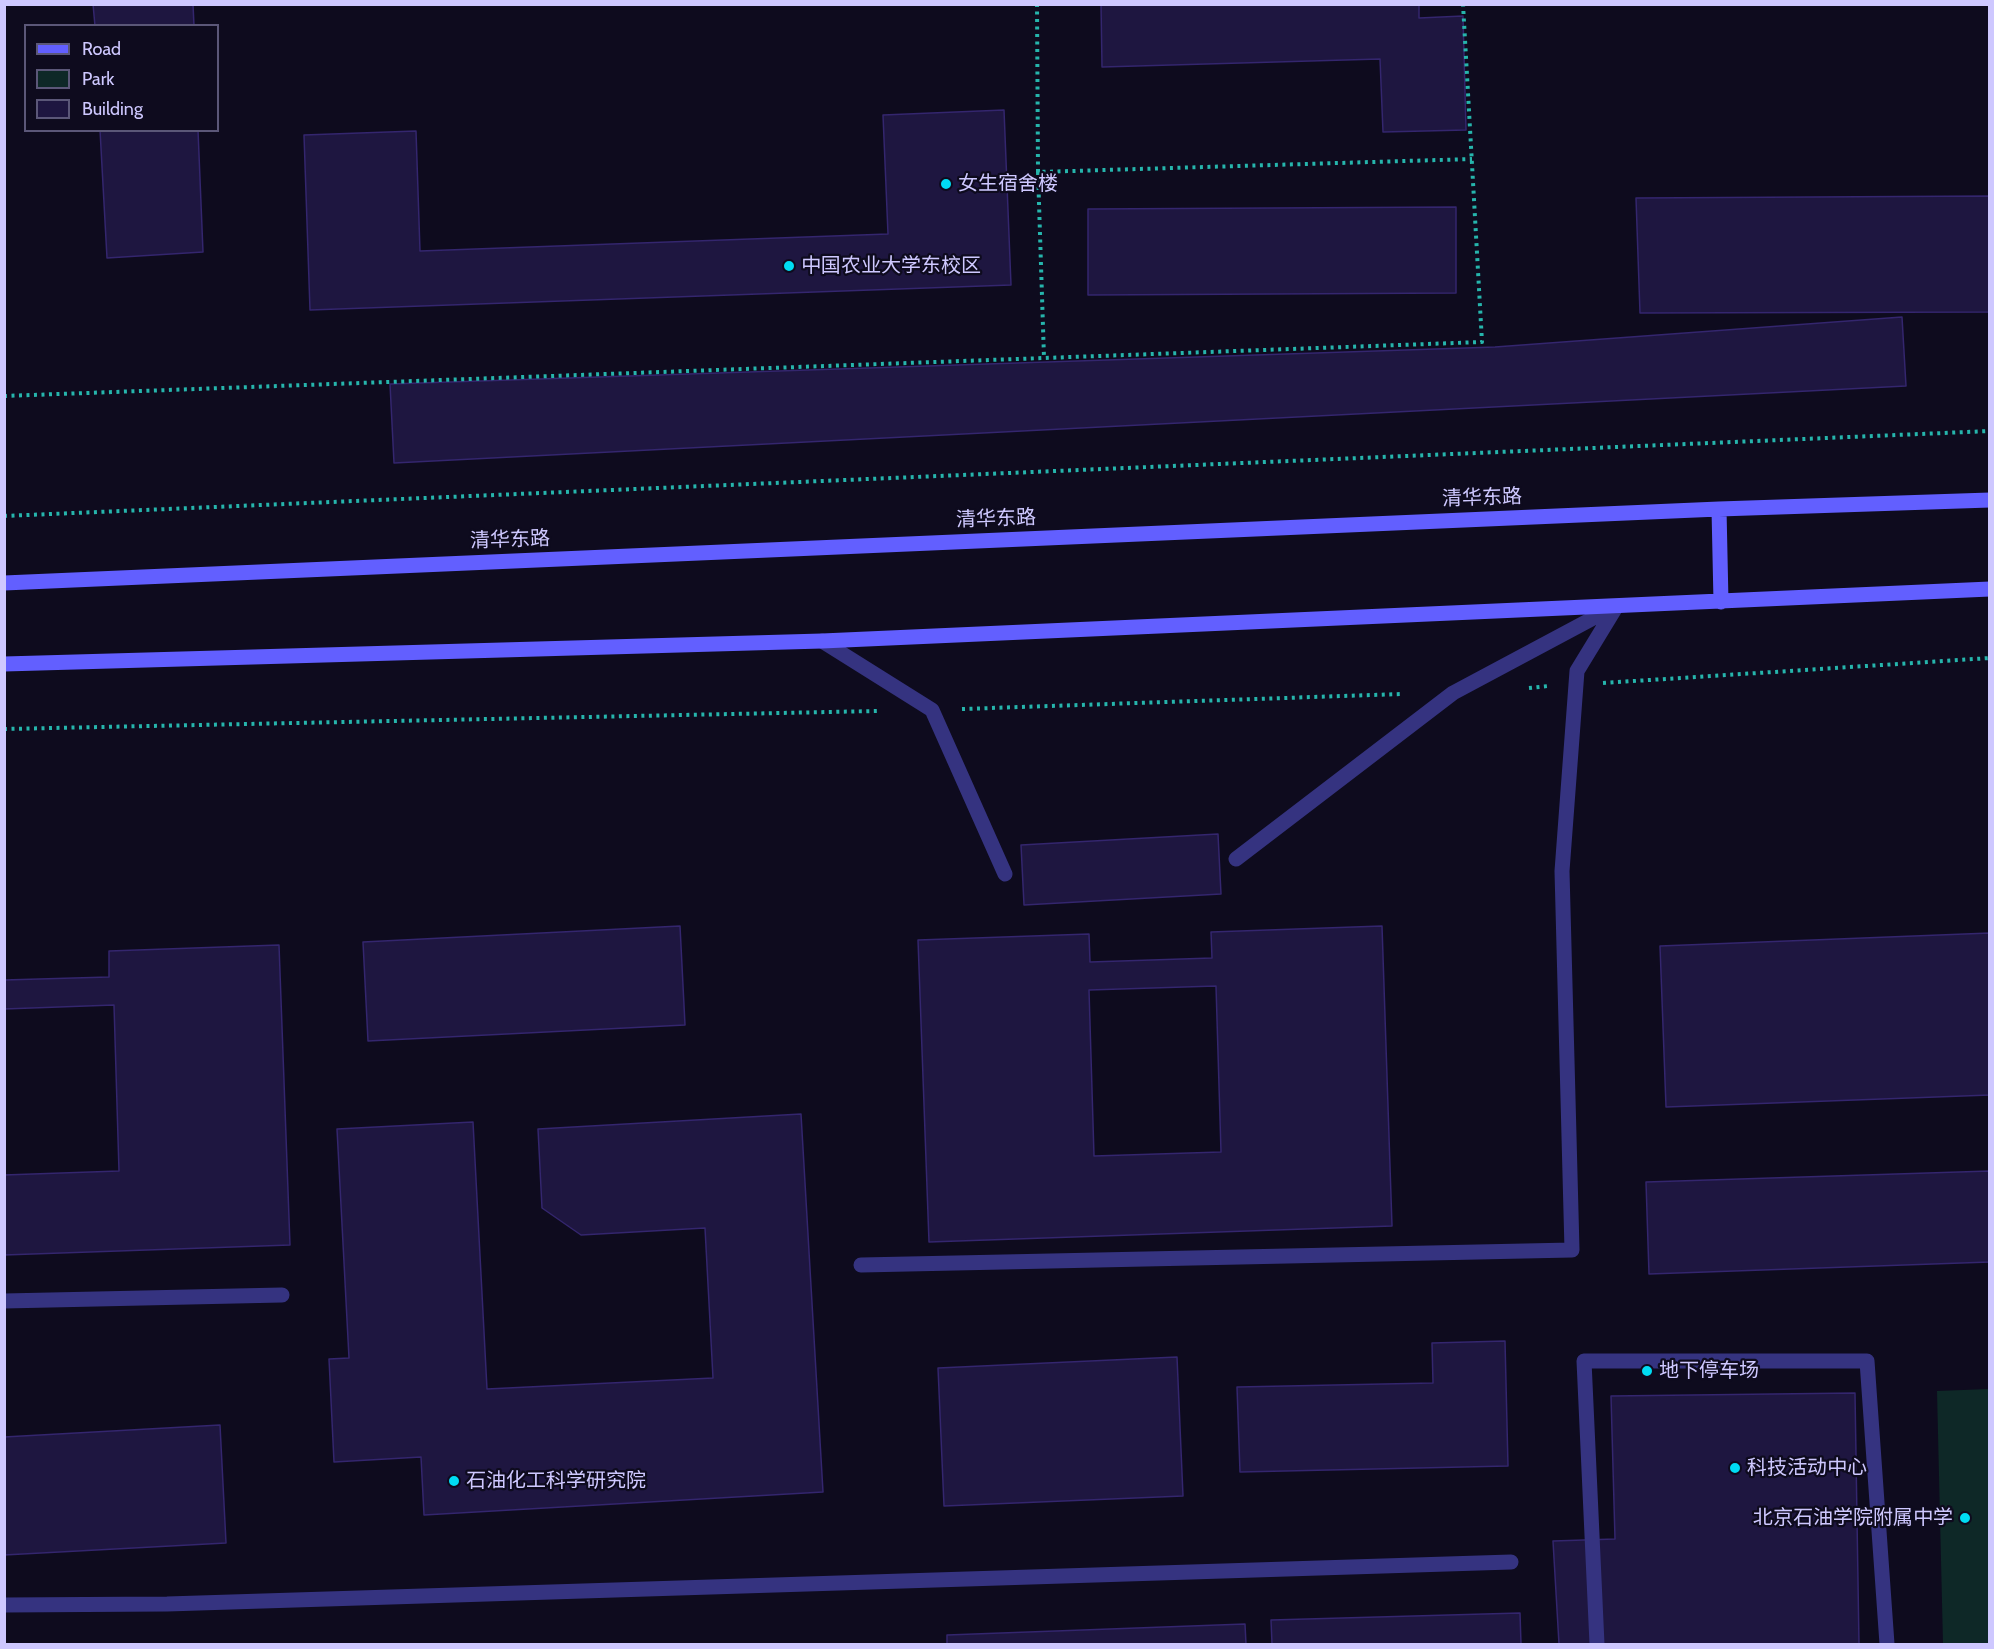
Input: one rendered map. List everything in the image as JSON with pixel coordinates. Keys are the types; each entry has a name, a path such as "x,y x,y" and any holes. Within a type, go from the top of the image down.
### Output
{"main road":[{"name":"清华东路","path":"4,583 1719,509 1989,500"},
{"path":"1719,509 1721,602"},
{"path":"4,664 822,641 1989,590"}],"street":[{"path":"861,1265 1572,1250 1562,871 1577,671 1616,607"},
{"path":"1236,859 1453,693 1616,607"},
{"path":"822,641 932,710 1005,874"},
{"path":"4,1301 282,1295"},
{"path":"1597,1644 1584,1361 1867,1361 1887,1644"},
{"path":"4,1605 167,1604 1511,1562"}],"path":[{"path":"1036,4 1044,358"},
{"path":"4,396 1482,342 1463,4"},
{"path":"1038,172 1472,159"},
{"path":"4,516 1989,432"},
{"path":"1520,688 1989,658"},
{"path":"932,710 1406,694"},
{"path":"4,729 884,711"}],"green space":[{"name":"北京石油学院附属中学","path":"1989,1389 1989,1644 1943,1644 1937,1391"}],"building":[{"path":"93,4 193,4 194,24 95,24"},
{"path":"1101,4 1419,4 1419,18 1463,16 1466,130 1383,132 1380,59 1102,67"},
{"name":"女生宿舍楼","path":"1004,110 1011,285 310,310 304,135 416,131 420,251 888,234 883,115"},
{"path":"100,132 198,132 203,252 107,258"},
{"path":"1990,196 1990,312 1640,313 1636,198"},
{"path":"1456,207 1456,293 1088,295 1088,209"},
{"path":"1902,317 1906,386 394,463 390,384 1495,347"},
{"path":"1218,834 1221,894 1024,905 1021,845"},
{"path":"680,926 685,1025 368,1041 363,942"},
{"path":"1382,926 1392,1226 929,1242 918,940 1089,934 1090,962 1212,958 1211,932","holes":["1216,986 1221,1152 1094,1156 1089,990"]},
{"path":"1990,933 1990,1095 1666,1107 1660,946"},
{"path":"279,945 290,1245 4,1255 4,1175 119,1171 114,1005 4,1009 4,980 109,977 109,951"},
{"path":"801,1114 823,1492 424,1515 421,1457 334,1462 329,1359 349,1358 337,1129 473,1122 487,1389 713,1378 705,1228 581,1235 542,1208 538,1129"},
{"path":"1990,1171 1990,1262 1649,1274 1646,1182"},
{"path":"1505,1341 1508,1466 1240,1472 1237,1387 1433,1383 1432,1343"},
{"path":"1177,1357 1183,1496 944,1506 938,1368"},
{"name":"科技活动中心","path":"1855,1393 1859,1644 1559,1644 1553,1541 1615,1539 1611,1396"},
{"path":"220,1425 226,1543 4,1555 4,1437"},
{"path":"1520,1613 1521,1644 1272,1644 1271,1620"},
{"path":"1245,1624 1246,1644 947,1644 947,1635"}],"place":[{"name":"女生宿舍楼","path":"946,184"},
{"name":"中国农业大学东校区","path":"789,266"},
{"name":"地下停车场","path":"1647,1371"},
{"name":"科技活动中心","path":"1735,1468"},
{"name":"石油化工科学研究院","path":"454,1481"},
{"name":"北京石油学院附属中学","path":"1965,1518"}]}
